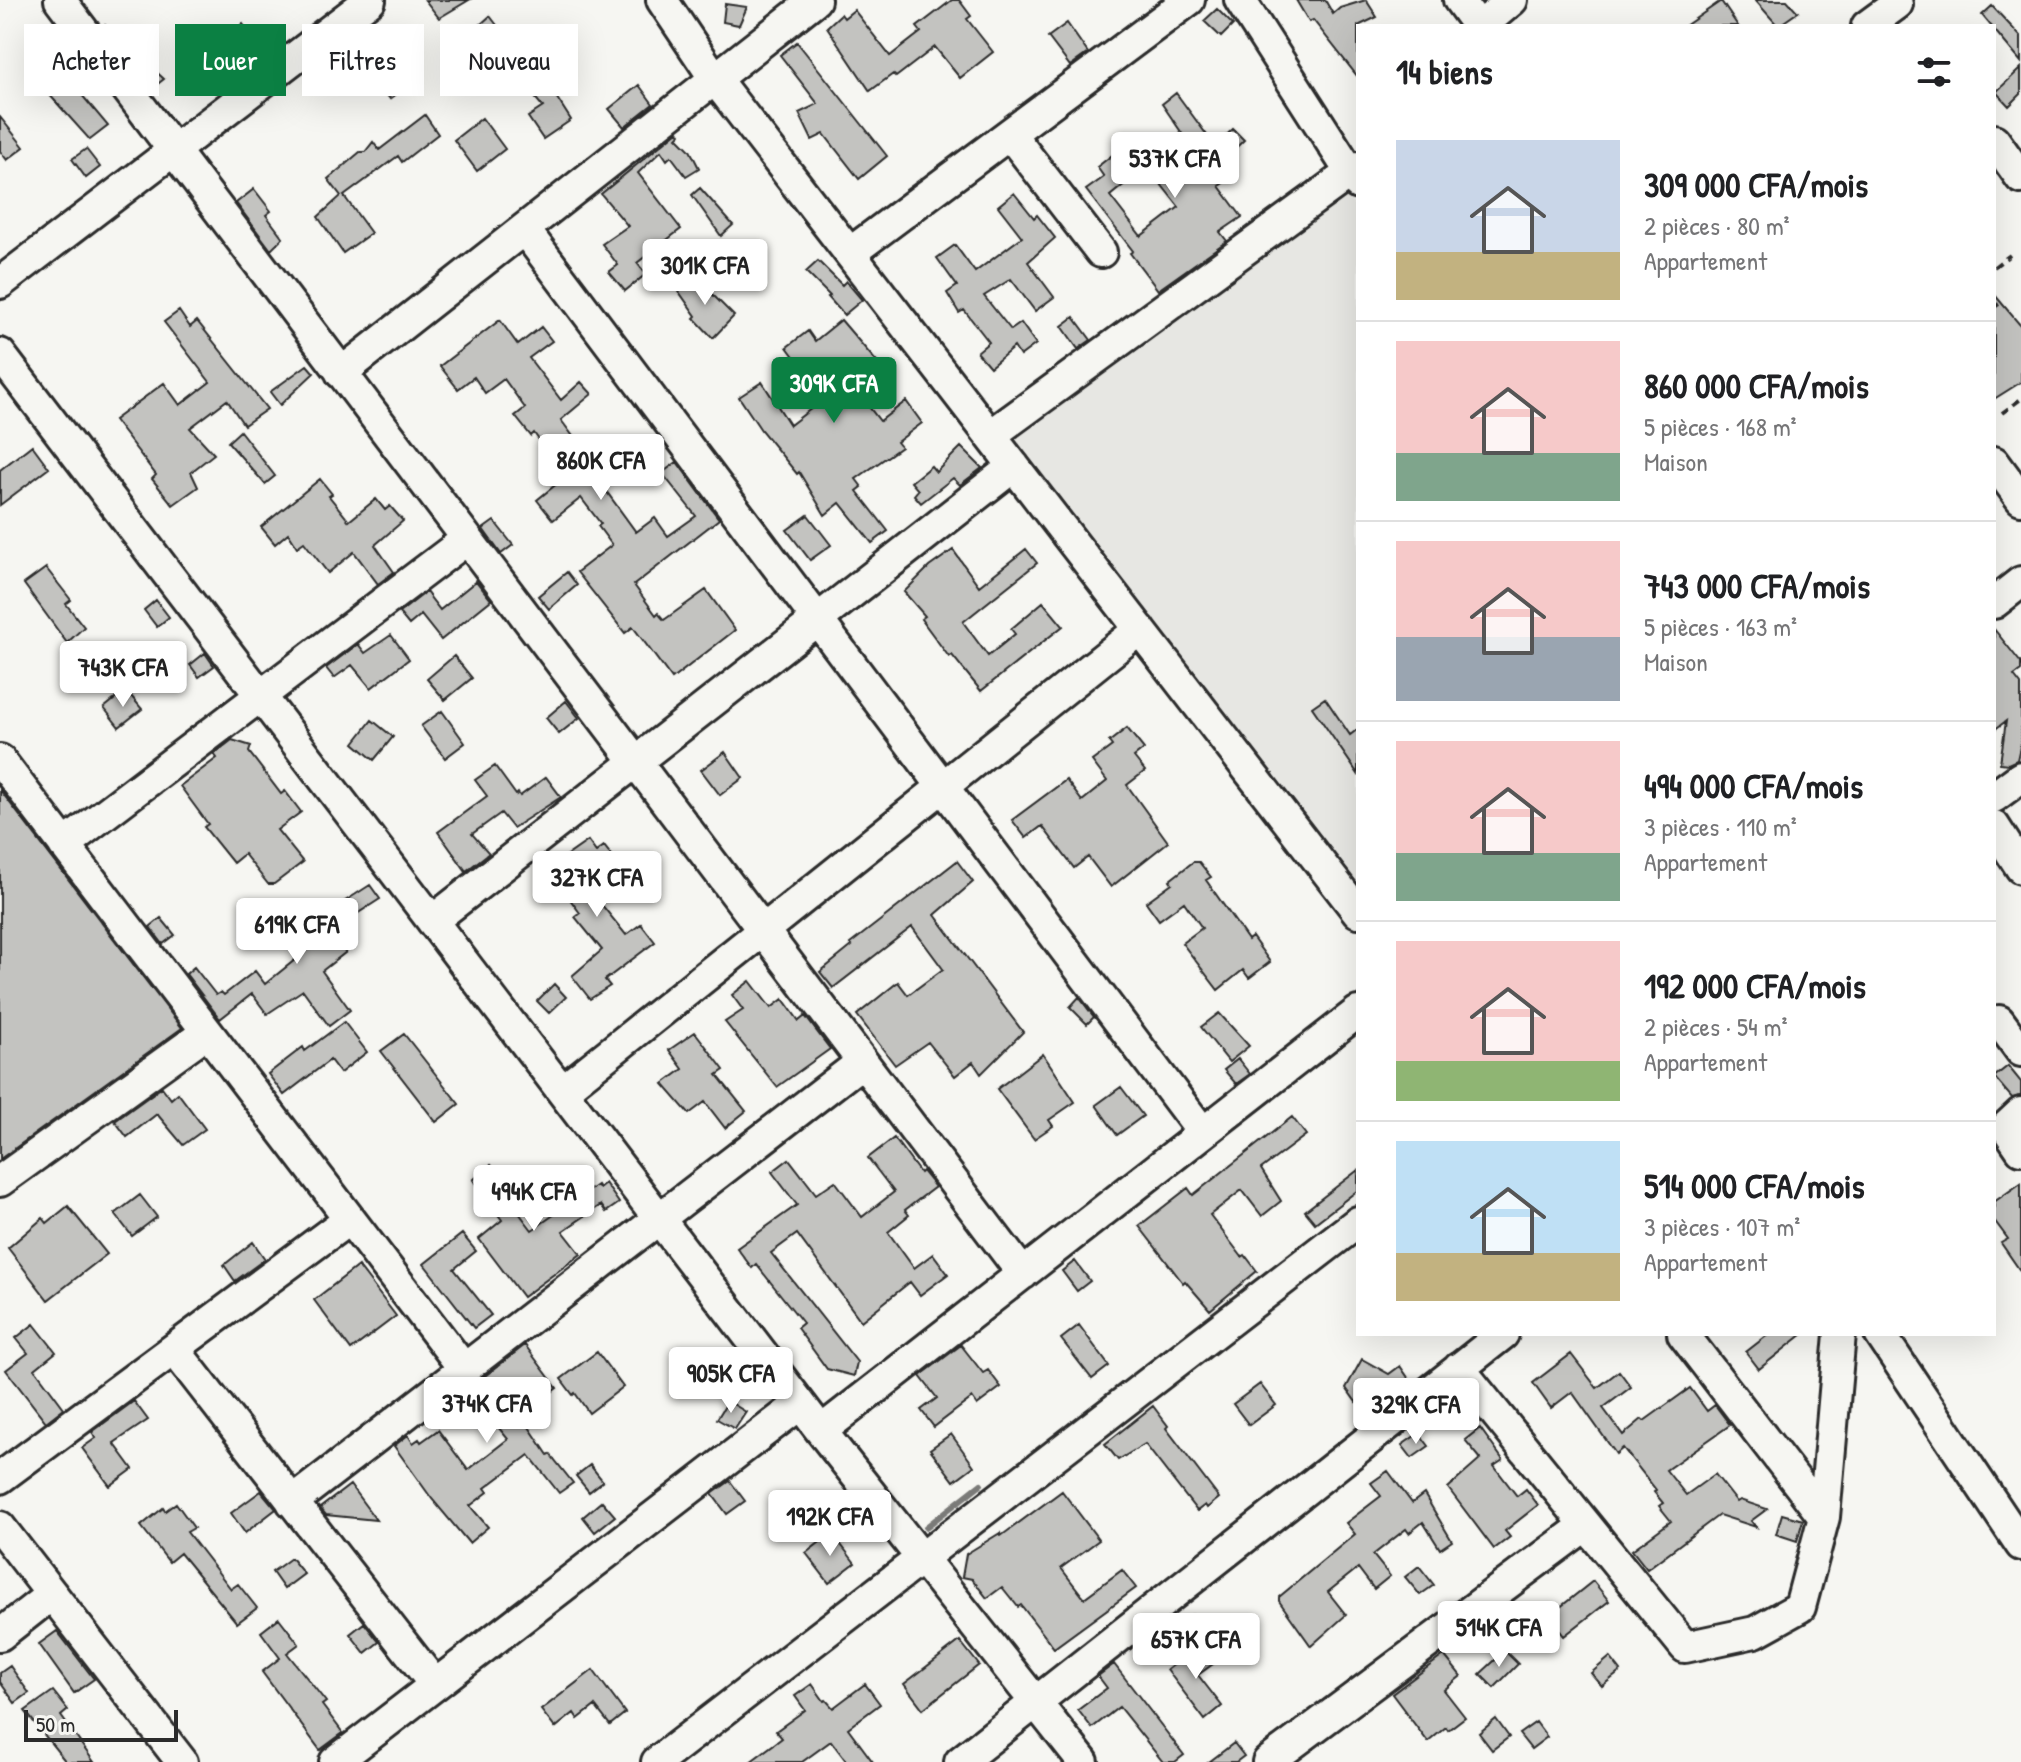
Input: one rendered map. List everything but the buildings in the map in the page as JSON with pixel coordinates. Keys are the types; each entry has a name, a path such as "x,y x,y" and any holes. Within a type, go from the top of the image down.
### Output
{"street":[{"path":"60,0 1023,1274"},
{"path":"0,283 370,0"},
{"path":"662,0 715,79 1356,909"},
{"path":"341,373 815,0"},
{"path":"850,253 1189,0"},
{"path":"991,435 1355,174 1240,0"},
{"path":"1459,0 1477,24"},
{"path":"1482,24 1512,0"},
{"path":"1871,24 1901,10"},
{"path":"1010,134 1101,252"},
{"path":"1996,145 2021,178"},
{"path":"524,229 1203,1133"},
{"path":"0,354 800,1404 1083,1762"},
{"path":"1996,465 2021,499"},
{"path":"432,921 1014,466"},
{"path":"64,845 467,539"},
{"path":"1996,601 2021,582"},
{"path":"562,1091 1140,629"},
{"path":"0,760 464,1369"},
{"path":"1996,796 2021,777"},
{"path":"1996,829 2021,868"},
{"path":"821,1431 1356,1014"},
{"path":"2005,1017 2021,1051"},
{"path":"0,1181 207,1032"},
{"path":"292,1502 862,1062"},
{"path":"2021,1113 2006,1127 2021,1149"},
{"path":"0,1478 349,1219"},
{"path":"657,1762 1356,1224"},
{"path":"960,1762 1500,1336"},
{"path":"1685,1336 1824,1517"},
{"path":"1459,1368 1685,1647 1755,1632 1800,1607 1824,1517 1840,1336"},
{"path":"1881,1336 2021,1545"},
{"path":"174,1349 435,1685"},
{"path":"335,1762 800,1404"},
{"path":"1268,1762 1586,1525"},
{"path":"0,1527 171,1758"},
{"path":"0,1635 52,1594"}],"path":[{"path":"1996,266 2010,255"},
{"path":"2002,413 2021,399"}],"shaded area":[{"path":"1348,195 1356,209 1356,879 1016,439"}],"waterway":[{"path":"926,1527 981,1484"}]}
